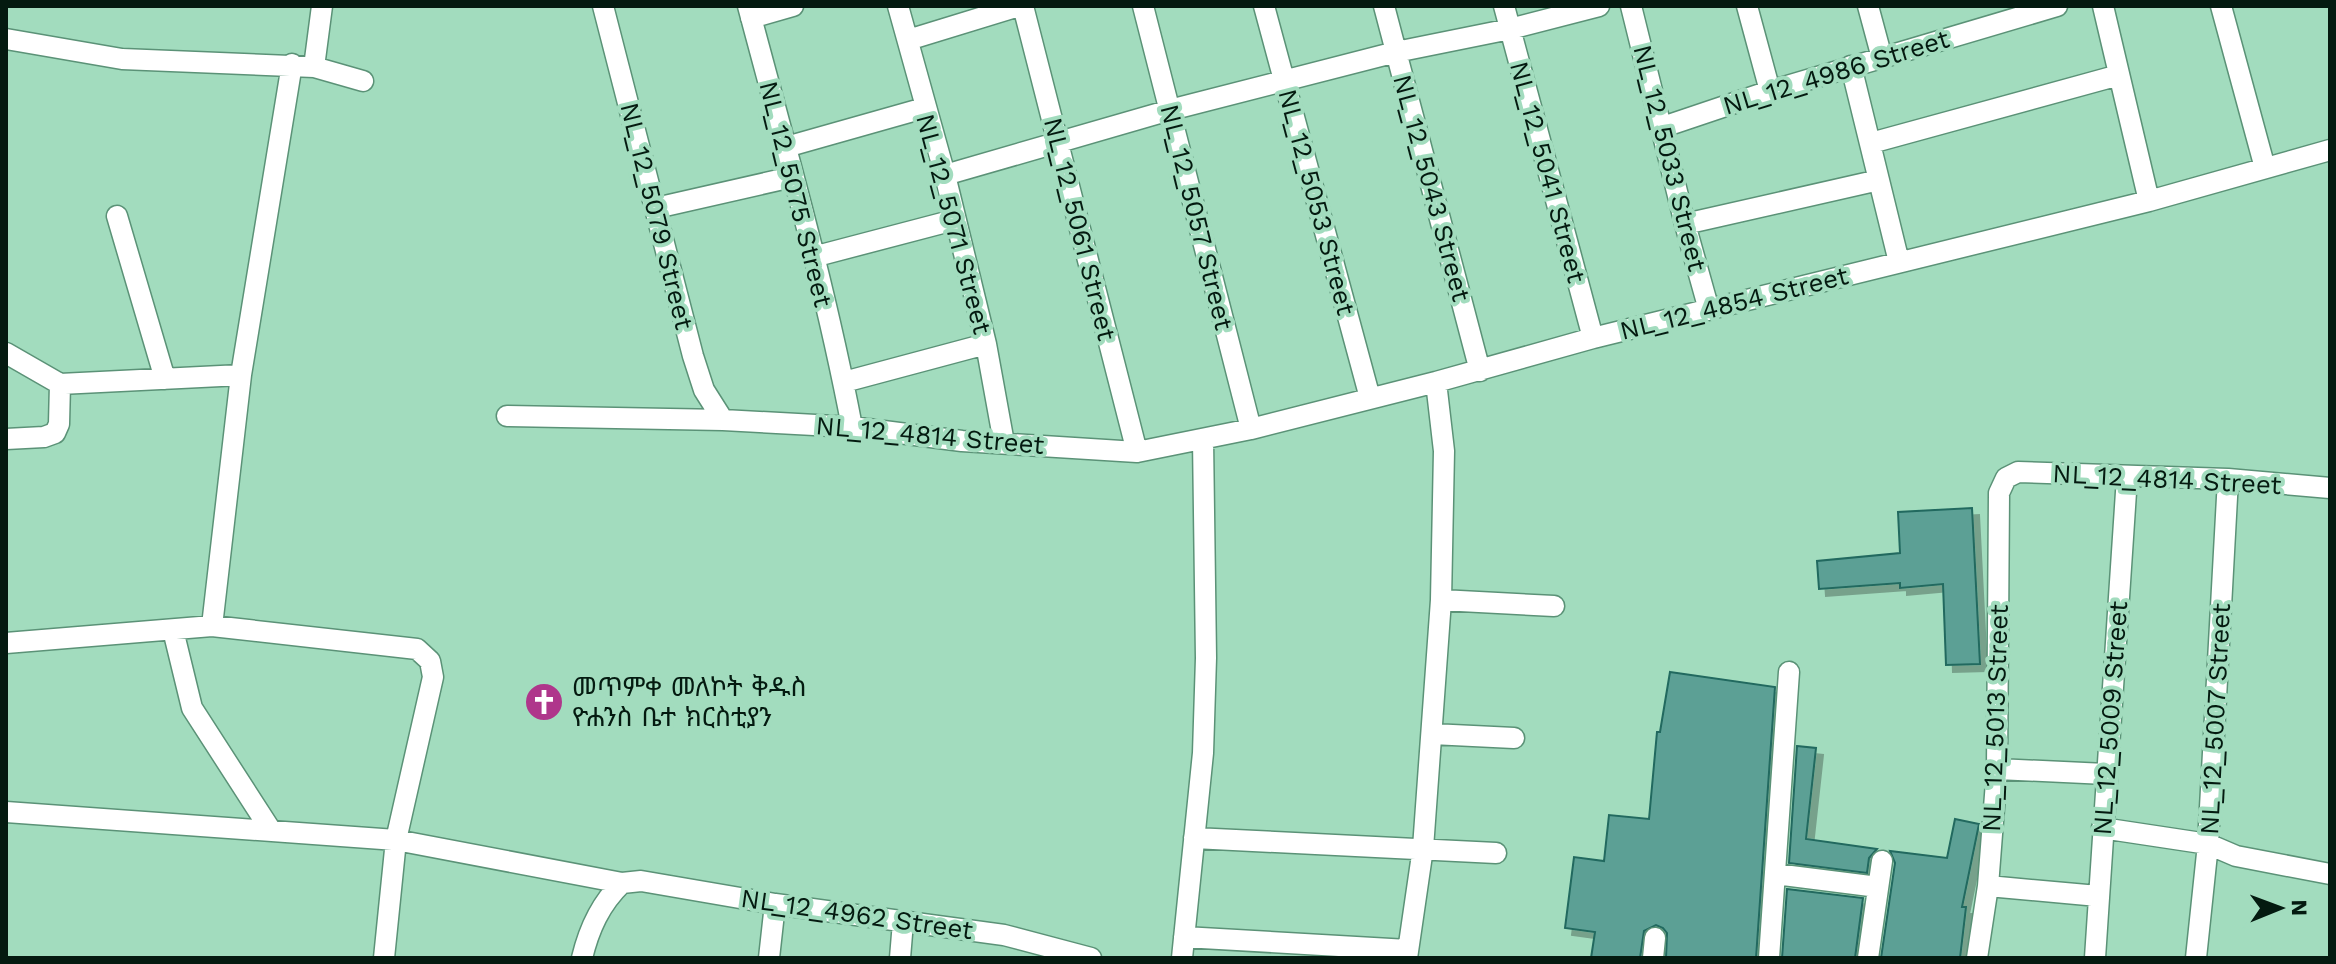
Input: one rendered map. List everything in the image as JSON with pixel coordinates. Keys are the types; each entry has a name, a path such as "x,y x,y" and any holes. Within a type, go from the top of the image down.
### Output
{"street":[{"path":"314,67 322,6"},
{"name":"NL_12_5079 Street","path":"603,6 693,356 704,390 723,420"},
{"path":"749,12 793,6"},
{"name":"NL_12_5071 Street","path":"898,6 945,175 986,344 1004,443"},
{"path":"908,40 1021,6"},
{"name":"NL_12_5061 Street","path":"1021,6 1137,452"},
{"name":"NL_12_5057 Street","path":"1143,6 1251,429"},
{"name":"NL_12_5053 Street","path":"1264,6 1370,398"},
{"name":"NL_12_5043 Street","path":"1384,6 1480,371"},
{"name":"NL_12_5041 Street","path":"1504,6 1593,338"},
{"path":"945,175 1170,110 1396,52 1510,29 1599,6"},
{"name":"NL_12_5033 Street","path":"1631,6 1709,310"},
{"path":"1747,6 1770,91"},
{"path":"1868,6 1882,58"},
{"name":"NL_12_4986 Street","path":"1663,127 1882,58 1989,15 2057,6"},
{"path":"2103,6 2149,201"},
{"path":"2221,6 2265,168"},
{"name":"NL_12_5075 Street","path":"749,12 786,147 844,382 852,427"},
{"path":"6,39 122,59 292,64 363,81"},
{"path":"212,626 241,375 292,64"},
{"path":"1851,66 1899,262"},
{"path":"1871,143 2119,75"},
{"path":"786,147 924,108"},
{"name":"NL_12_4854 Street","path":"1137,452 1251,429 1480,371 1593,338 2149,201 2330,150"},
{"path":"656,208 792,177"},
{"path":"1685,224 1879,180"},
{"path":"117,216 165,379"},
{"path":"813,257 954,220"},
{"path":"844,382 986,344"},
{"path":"6,353 60,384 241,375"},
{"path":"1184,937 1407,954 1423,848 1441,600 1444,451 1436,382"},
{"path":"6,439 44,437 55,433 59,424 60,384"},
{"name":"NL_12_4814 Street","path":"507,416 723,420 852,427 962,441 1137,452"},
{"path":"1182,958 1203,753 1206,658 1203,439"},
{"name":"NL_12_4814 Street","path":"2006,478 2018,472 2228,479 2330,489"},
{"name":"NL_12_5009 Street","path":"2095,958 2127,477"},
{"name":"NL_12_5013 Street","path":"1977,958 1988,886 1997,769 1999,493 2006,478"},
{"name":"NL_12_5007 Street","path":"2196,958 2208,844 2228,479"},
{"path":"1441,600 1554,606"},
{"path":"6,643 212,626 417,649 430,661 433,677 396,840 384,958"},
{"path":"173,630 192,708 270,829"},
{"path":"1769,958 1789,672"},
{"path":"1432,734 1514,738"},
{"path":"1997,769 2106,774"},
{"name":"NL_12_4962 Street","path":"6,812 396,840 622,883 641,881 775,904 1004,935 1091,958"},
{"path":"2102,828 2208,844 2236,856 2330,874"},
{"path":"1194,838 1496,853"},
{"path":"1868,958 1882,861"},
{"path":"1775,874 1878,887"},
{"path":"582,958 588,933 606,897 622,883"},
{"path":"1988,886 2098,896"},
{"path":"769,958 775,904"},
{"path":"900,958 903,922"}],"building":[{"path":"1972,508 1980,664 1946,665 1943,584 1900,588 1900,583 1819,589 1817,561 1900,553 1898,512"},
{"path":"1670,672 1775,687 1756,958 1666,958 1667,933 1656,925 1644,931 1640,958 1591,958 1595,932 1565,928 1574,857 1604,861 1609,815 1649,819 1657,732 1660,732"},
{"path":"1797,746 1816,748 1806,839 1877,849 1869,858 1867,873 1789,863"},
{"path":"1955,819 1979,824 1962,907 1966,907 1960,958 1881,958 1895,863 1890,851 1947,858"},
{"path":"1787,889 1863,898 1855,958 1782,958"}],"place":[{"name":"መጥምቀ መለኮት ቅዱስ ዮሐንስ ቤተ ክርስቲያን","path":"544,702"}]}
